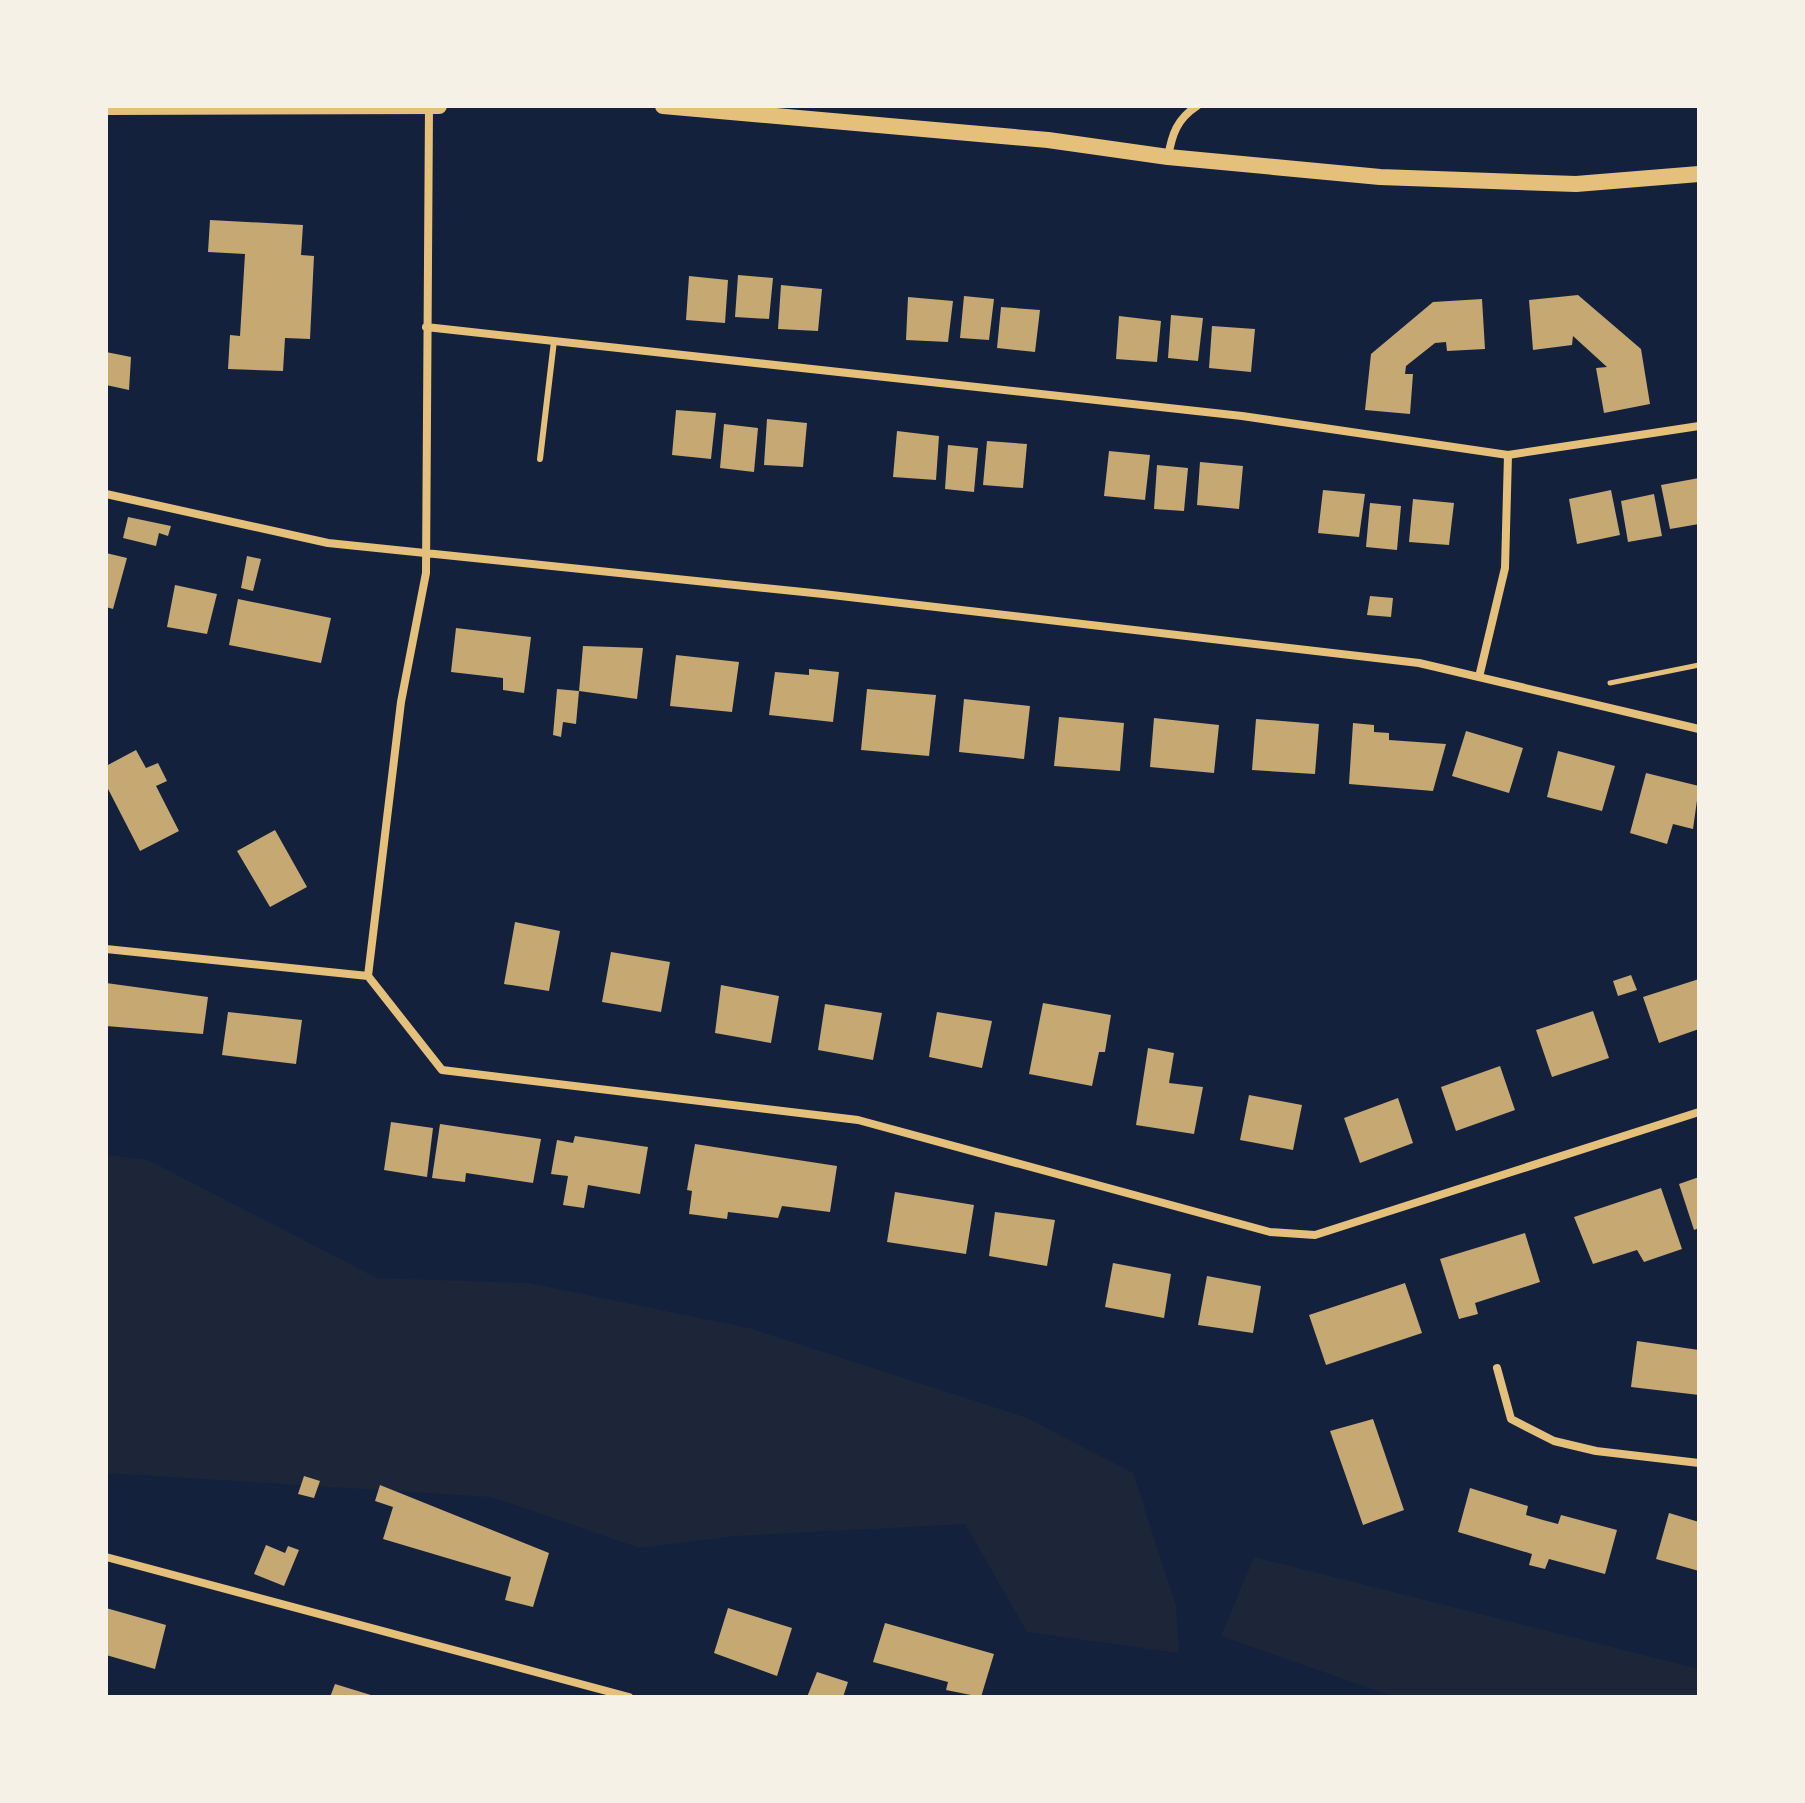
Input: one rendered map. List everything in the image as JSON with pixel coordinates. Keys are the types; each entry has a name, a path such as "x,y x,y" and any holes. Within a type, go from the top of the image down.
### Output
{"main road":[{"path":"106,107 439,106"},
{"path":"663,106 1048,140 1168,157 1380,177 1576,184 1699,174"}],"street":[{"path":"429,106 426,573 401,702 368,976 442,1070 858,1120 1270,1232 1315,1235 1699,1112"},
{"path":"1168,157 1171,134 1184,114 1197,106"},
{"path":"426,327 1242,416 1508,455 1699,426"},
{"path":"1479,677 1505,568 1508,455"},
{"path":"106,494 328,543 823,594 1419,663 1699,729"},
{"path":"106,949 368,976"},
{"path":"1497,1368 1511,1419 1554,1441 1596,1451 1699,1463"},
{"path":"106,1557 629,1697"}],"lane":[{"path":"540,459 554,341"}],"path":[{"path":"1555,694 1699,665"}],"shaded area":[{"path":"106,1155 148,1160 377,1278 528,1283 749,1328 1027,1418 1133,1473 1176,1606 1179,1653 1027,1632 965,1524 735,1536 640,1548 492,1497 106,1473"},
{"path":"1254,1557 1699,1669 1699,1697 1395,1697 1221,1636"}],"building":[{"path":"210,220 303,225 301,255 314,256 310,339 285,338 283,371 228,369 230,335 240,336 245,254 208,252"},
{"path":"738,275 773,278 769,319 735,317"},
{"path":"689,276 728,280 725,323 686,320"},
{"path":"781,285 822,289 818,331 778,329"},
{"path":"1578,295 1641,349 1650,404 1604,413 1596,368 1607,367 1573,336 1572,345 1533,350 1529,300"},
{"path":"964,296 994,299 989,340 960,338"},
{"path":"908,297 953,301 948,342 906,340"},
{"path":"1482,299 1485,349 1447,351 1446,342 1435,343 1406,366 1405,374 1413,374 1410,414 1365,410 1371,354 1433,302"},
{"path":"1001,307 1040,310 1035,352 997,348"},
{"path":"1171,315 1203,318 1198,361 1168,358"},
{"path":"1119,316 1161,321 1157,362 1116,359"},
{"path":"1212,326 1255,329 1251,372 1209,368"},
{"path":"106,352 131,357 129,390 106,385"},
{"path":"676,410 716,413 711,459 672,455"},
{"path":"767,419 807,423 803,467 764,465"},
{"path":"724,424 758,428 754,472 720,468"},
{"path":"897,431 939,436 936,480 893,477"},
{"path":"987,441 1027,444 1023,488 983,485"},
{"path":"948,445 978,448 974,492 945,489"},
{"path":"1109,451 1150,455 1145,500 1104,496"},
{"path":"1200,462 1243,466 1239,509 1197,505"},
{"path":"1157,465 1188,468 1184,511 1154,509"},
{"path":"1699,478 1699,524 1670,529 1661,485"},
{"path":"1323,490 1365,494 1359,537 1318,533"},
{"path":"1611,490 1620,535 1577,544 1569,499"},
{"path":"1654,494 1662,536 1628,542 1621,501"},
{"path":"1413,499 1454,503 1449,545 1409,542"},
{"path":"1370,503 1401,506 1397,550 1366,547"},
{"path":"128,517 171,526 168,536 159,533 156,546 123,538"},
{"path":"106,553 127,558 113,609 106,607"},
{"path":"247,556 261,559 253,591 241,588"},
{"path":"175,585 217,594 207,634 167,627"},
{"path":"1370,596 1393,598 1391,617 1367,615"},
{"path":"238,599 331,618 321,663 229,645"},
{"path":"456,628 531,637 524,693 503,690 503,678 451,672"},
{"path":"583,646 643,648 637,699 579,691"},
{"path":"676,655 739,662 732,712 670,706"},
{"path":"809,669 839,672 833,722 769,715 775,672 809,675"},
{"path":"557,689 579,691 576,724 563,722 561,737 553,735"},
{"path":"867,689 936,695 929,756 861,750"},
{"path":"964,699 1030,706 1024,759 959,752"},
{"path":"1059,717 1124,723 1120,771 1054,766"},
{"path":"1154,718 1219,725 1214,773 1150,767"},
{"path":"1256,719 1319,724 1315,774 1252,770"},
{"path":"1353,723 1374,725 1374,732 1389,733 1389,740 1446,744 1433,791 1349,784"},
{"path":"1466,731 1523,748 1509,793 1452,776"},
{"path":"136,750 146,768 158,763 167,781 156,786 179,831 140,851 106,785 106,766"},
{"path":"1558,751 1615,766 1602,811 1547,797"},
{"path":"1646,773 1699,786 1693,829 1673,824 1667,844 1630,833"},
{"path":"275,830 307,887 270,907 237,851"},
{"path":"515,922 560,931 549,991 504,984"},
{"path":"611,952 670,962 661,1012 602,1002"},
{"path":"1631,975 1637,990 1618,996 1613,981"},
{"path":"1699,979 1699,1029 1659,1043 1643,997"},
{"path":"106,983 208,997 203,1034 106,1026"},
{"path":"721,985 779,996 771,1043 715,1033"},
{"path":"1043,1003 1111,1015 1105,1052 1099,1052 1092,1086 1029,1074"},
{"path":"825,1004 882,1013 873,1060 818,1050"},
{"path":"1593,1011 1609,1058 1552,1077 1536,1030"},
{"path":"228,1012 302,1020 296,1064 222,1055"},
{"path":"937,1012 992,1021 982,1068 929,1057"},
{"path":"1148,1048 1174,1053 1169,1083 1203,1087 1194,1134 1136,1125"},
{"path":"1500,1066 1515,1110 1456,1131 1441,1087"},
{"path":"1249,1095 1302,1105 1293,1150 1240,1140"},
{"path":"1398,1098 1413,1143 1360,1163 1344,1118"},
{"path":"391,1122 433,1128 427,1177 384,1170"},
{"path":"440,1124 541,1139 533,1183 466,1173 465,1182 432,1178"},
{"path":"575,1136 648,1147 640,1194 588,1185 584,1208 563,1205 568,1176 551,1174 557,1140 573,1143"},
{"path":"695,1144 837,1166 830,1212 782,1206 778,1218 728,1212 727,1219 689,1214 692,1191 687,1190"},
{"path":"1699,1177 1699,1228 1694,1230 1679,1184"},
{"path":"1661,1188 1682,1249 1644,1262 1637,1250 1593,1264 1574,1217"},
{"path":"895,1192 974,1205 966,1254 887,1242"},
{"path":"995,1212 1055,1220 1047,1266 989,1256"},
{"path":"1525,1233 1540,1282 1475,1303 1478,1314 1459,1319 1440,1259"},
{"path":"1113,1263 1171,1274 1164,1318 1105,1307"},
{"path":"1207,1276 1261,1286 1253,1333 1198,1325"},
{"path":"1405,1283 1422,1333 1326,1365 1309,1315"},
{"path":"1637,1341 1699,1350 1699,1395 1631,1387"},
{"path":"1373,1419 1404,1510 1363,1525 1330,1431"},
{"path":"304,1476 320,1481 314,1498 298,1494"},
{"path":"380,1485 549,1553 533,1607 505,1600 511,1577 383,1539 393,1507 375,1501"},
{"path":"1470,1488 1528,1506 1526,1515 1543,1520 1558,1524 1561,1515 1617,1530 1605,1574 1549,1559 1545,1569 1529,1565 1532,1554 1458,1532"},
{"path":"1669,1513 1699,1522 1699,1571 1656,1559"},
{"path":"266,1545 285,1553 288,1546 299,1550 284,1586 254,1574"},
{"path":"106,1608 166,1625 155,1669 106,1655"},
{"path":"728,1608 792,1628 777,1676 714,1653"},
{"path":"885,1623 994,1654 981,1697 946,1690 948,1682 873,1662"},
{"path":"817,1672 848,1682 843,1697 807,1697"},
{"path":"335,1684 374,1696 374,1697 330,1697"}]}
